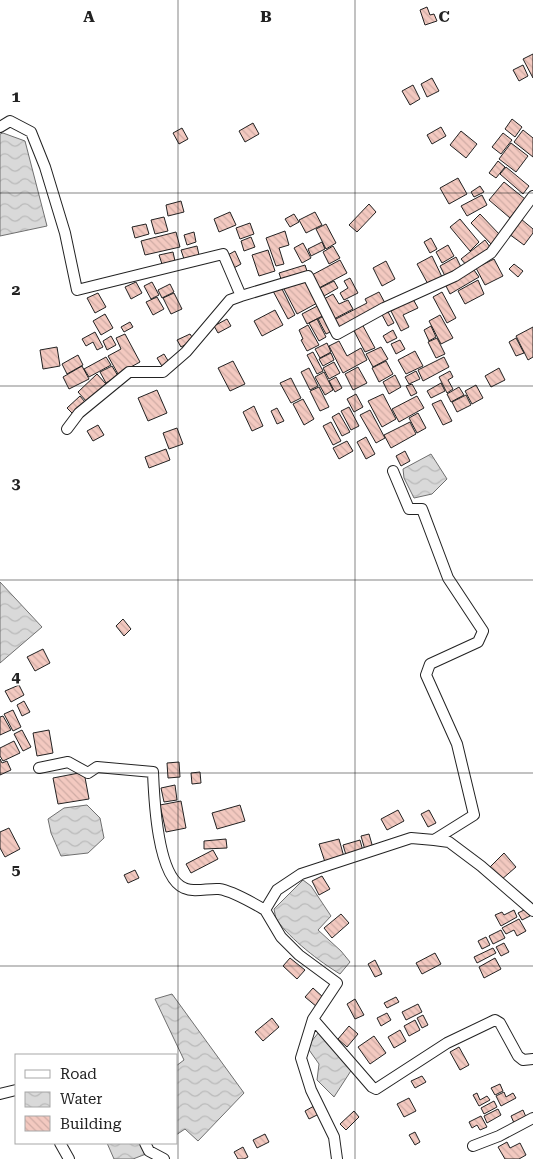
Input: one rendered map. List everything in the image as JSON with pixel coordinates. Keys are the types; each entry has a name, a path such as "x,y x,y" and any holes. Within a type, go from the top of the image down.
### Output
{"street":[{"path":"0,127 10,121 30,132 48,177 64,233 77,290 223,254 241,296"},
{"path":"67,429 79,413 129,372 163,372 186,352 230,300 308,276 337,334 384,308 455,276 492,253 533,196"},
{"path":"394,471 409,509 422,509 448,578 483,631 478,642 430,664 426,675 457,744 474,816 434,840"},
{"path":"39,768 68,762 88,773 97,767 153,772 154,802 160,842 168,870 178,883 184,888 191,890 220,889 265,910 281,937 299,955 338,983 313,1018 302,1058 311,1090 334,1137 337,1159"},
{"path":"265,910 277,890 301,874 411,838 449,842 481,866 533,911"},
{"path":"313,1018 372,1087 376,1089 447,1043 495,1020 500,1023 518,1056 523,1060 533,1059"},
{"path":"0,1094 15,1090"},
{"path":"473,1146 499,1136 533,1118"},
{"path":"61,1144 69,1159"},
{"path":"146,1144 149,1151 164,1159"}],"water":[{"path":"3,133 25,141 47,226 0,236 0,134"},
{"path":"431,454 447,479 432,494 414,498 404,478 403,469"},
{"path":"0,582 42,627 0,663"},
{"path":"87,805 100,818 104,838 88,853 61,856 51,833 48,819 64,808"},
{"path":"303,880 311,886 331,916 318,930 350,962 340,974 297,942 276,918 274,909"},
{"path":"172,994 244,1093 198,1141 185,1129 178,1134 178,1064 184,1060 155,999"},
{"path":"319,1032 354,1066 334,1097 317,1080 319,1064 307,1047"},
{"path":"107,1144 141,1144 146,1154 133,1159 114,1159"}],"building":[{"path":"427,7 430,15 434,14 437,21 425,25 420,10"},
{"path":"533,54 533,78 523,59"},
{"path":"523,65 528,76 519,81 513,70"},
{"path":"432,78 439,91 427,97 421,84"},
{"path":"413,85 420,99 410,105 402,91"},
{"path":"512,119 522,127 515,137 505,129"},
{"path":"253,123 259,134 245,142 239,131"},
{"path":"441,127 446,136 432,144 427,135"},
{"path":"182,128 188,139 179,144 173,133"},
{"path":"523,130 533,138 533,157 514,142"},
{"path":"461,131 477,144 466,158 450,145"},
{"path":"503,133 512,140 501,154 492,147"},
{"path":"511,143 528,156 516,172 499,159"},
{"path":"498,161 505,167 496,178 489,173"},
{"path":"506,167 529,186 523,194 500,174"},
{"path":"458,178 467,194 449,204 440,188"},
{"path":"504,182 525,199 510,218 489,200"},
{"path":"480,186 484,192 474,197 471,192"},
{"path":"482,195 487,205 467,216 461,206"},
{"path":"181,201 184,212 168,216 166,205"},
{"path":"369,204 376,212 357,232 349,225"},
{"path":"230,212 236,225 219,232 214,219"},
{"path":"315,212 322,225 306,233 299,220"},
{"path":"294,214 299,222 290,227 285,219"},
{"path":"480,214 500,235 491,244 471,223"},
{"path":"164,217 168,231 155,234 151,220"},
{"path":"460,219 479,242 470,251 450,227"},
{"path":"521,219 533,229 533,233 524,245 509,234"},
{"path":"250,223 254,234 240,239 236,228"},
{"path":"146,224 149,234 135,238 132,227"},
{"path":"326,224 336,243 326,249 316,229"},
{"path":"285,231 289,245 279,248 284,264 276,266 266,238"},
{"path":"176,232 180,247 145,255 141,241"},
{"path":"194,232 196,242 187,245 184,235"},
{"path":"251,237 255,247 244,251 241,241"},
{"path":"431,238 437,249 430,253 424,242"},
{"path":"485,240 490,247 467,266 461,259"},
{"path":"322,242 325,249 311,256 308,249"},
{"path":"303,243 311,258 302,263 294,248"},
{"path":"448,245 454,256 442,263 436,252"},
{"path":"197,246 199,255 184,259 181,250"},
{"path":"333,246 340,258 329,264 323,252"},
{"path":"268,250 275,271 259,276 252,255"},
{"path":"235,251 241,264 232,269 226,256"},
{"path":"173,252 175,261 162,264 159,255"},
{"path":"432,256 443,279 429,286 417,264"},
{"path":"456,257 462,269 446,278 440,266"},
{"path":"494,259 503,276 485,285 476,268"},
{"path":"340,260 347,273 319,288 312,275"},
{"path":"386,261 395,279 382,286 373,268"},
{"path":"514,264 523,271 518,277 509,269"},
{"path":"305,265 308,274 282,282 279,273"},
{"path":"474,270 479,277 450,294 446,286"},
{"path":"306,278 319,302 297,314 284,289"},
{"path":"350,278 358,293 344,300 340,293 348,288 344,281"},
{"path":"478,280 484,294 465,304 458,291"},
{"path":"334,281 338,288 324,296 320,288"},
{"path":"136,282 142,293 131,299 125,287"},
{"path":"152,282 159,295 151,299 144,286"},
{"path":"170,284 174,292 162,298 158,290"},
{"path":"281,287 295,315 288,319 273,291"},
{"path":"379,292 385,303 339,328 334,320 367,303 365,299"},
{"path":"442,292 456,318 447,323 433,297"},
{"path":"98,293 106,307 95,313 87,298"},
{"path":"174,293 182,309 171,314 163,298"},
{"path":"333,294 339,304 348,300 353,309 334,319 324,299"},
{"path":"157,297 164,309 153,315 146,302"},
{"path":"413,299 418,308 403,315 409,327 401,331 391,311"},
{"path":"321,304 326,314 307,324 302,314"},
{"path":"275,310 283,325 262,336 254,321"},
{"path":"387,310 394,323 388,326 381,313"},
{"path":"105,314 113,328 101,335 93,321"},
{"path":"326,315 334,330 326,334 318,319"},
{"path":"440,315 453,338 441,344 429,321"},
{"path":"227,319 231,326 218,333 214,326"},
{"path":"317,319 326,337 319,341 309,323"},
{"path":"130,322 133,327 124,332 121,327"},
{"path":"362,324 375,348 365,352 353,329"},
{"path":"308,325 319,345 307,351 301,340 303,339 299,330"},
{"path":"431,326 436,337 429,341 424,330"},
{"path":"533,327 533,357 528,360 516,336"},
{"path":"393,330 397,338 387,343 383,336"},
{"path":"95,332 103,347 97,350 93,342 86,346 82,339"},
{"path":"125,334 140,362 118,374 108,356 121,349 116,338"},
{"path":"190,334 194,340 181,347 177,340"},
{"path":"111,336 116,345 107,350 103,341"},
{"path":"437,338 445,354 436,358 428,342"},
{"path":"516,338 524,353 516,356 509,342"},
{"path":"400,340 405,349 396,354 391,344"},
{"path":"339,341 347,356 361,348 367,360 343,373 329,346"},
{"path":"327,343 331,352 320,358 315,349"},
{"path":"57,347 60,366 43,369 40,350"},
{"path":"381,347 388,359 373,367 366,354"},
{"path":"415,351 423,366 406,374 398,360"},
{"path":"313,352 323,371 317,374 307,355"},
{"path":"331,353 334,360 323,366 319,359"},
{"path":"164,354 170,364 163,368 157,358"},
{"path":"78,355 83,365 67,374 62,364"},
{"path":"106,357 111,365 89,377 84,369"},
{"path":"444,357 449,367 423,381 418,370"},
{"path":"233,361 245,384 230,391 218,368"},
{"path":"386,361 393,374 379,382 372,368"},
{"path":"334,362 340,373 329,379 323,368"},
{"path":"82,366 89,379 69,389 63,377"},
{"path":"112,366 118,376 106,383 100,372"},
{"path":"358,367 367,383 353,390 345,374"},
{"path":"309,368 318,386 310,390 301,372"},
{"path":"499,368 505,380 491,387 485,376"},
{"path":"416,371 420,379 409,384 405,377"},
{"path":"450,371 453,377 448,380 453,389 447,393 439,377"},
{"path":"324,372 333,390 325,395 315,377"},
{"path":"97,374 106,384 87,402 78,392"},
{"path":"395,375 401,387 389,394 383,382"},
{"path":"336,377 342,388 335,392 329,381"},
{"path":"291,378 301,398 291,403 280,383"},
{"path":"441,383 445,391 431,398 427,391"},
{"path":"412,384 417,393 411,396 406,386"},
{"path":"476,385 483,398 472,404 465,391"},
{"path":"319,387 329,407 320,411 310,391"},
{"path":"459,387 464,395 451,402 447,394"},
{"path":"157,390 167,413 148,421 138,398"},
{"path":"356,394 363,407 354,412 347,399"},
{"path":"383,394 396,419 382,427 368,401"},
{"path":"466,395 471,405 457,412 452,402"},
{"path":"80,396 85,402 73,414 67,408"},
{"path":"417,396 424,408 399,422 392,409"},
{"path":"303,399 314,419 304,425 293,404"},
{"path":"441,400 452,421 443,425 432,404"},
{"path":"254,406 263,426 252,431 243,412"},
{"path":"349,407 359,426 351,430 341,411"},
{"path":"277,408 284,421 277,424 271,411"},
{"path":"370,410 385,438 376,443 360,415"},
{"path":"339,413 350,432 342,436 332,417"},
{"path":"418,413 426,428 417,433 409,418"},
{"path":"331,422 341,441 333,445 323,426"},
{"path":"410,422 416,434 391,448 384,435"},
{"path":"98,425 104,435 93,441 87,431"},
{"path":"177,428 183,444 169,449 163,433"},
{"path":"366,437 375,454 366,459 357,442"},
{"path":"347,441 353,451 339,459 333,448"},
{"path":"166,449 170,460 149,468 145,457"},
{"path":"405,451 410,461 401,466 396,456"},
{"path":"123,619 131,629 124,636 116,626"},
{"path":"43,649 50,663 35,671 27,657"},
{"path":"19,685 24,695 11,702 5,691"},
{"path":"24,701 30,712 22,716 17,705"},
{"path":"13,710 21,727 13,731 4,714"},
{"path":"3,716 11,730 0,735 0,717"},
{"path":"22,730 31,747 23,751 14,734"},
{"path":"49,730 53,753 37,756 33,733"},
{"path":"14,741 20,753 3,761 0,756 0,748"},
{"path":"0,759 2,763 7,761 11,770 0,775"},
{"path":"179,762 180,777 168,778 167,763"},
{"path":"84,772 89,799 58,804 53,778"},
{"path":"200,772 201,783 192,784 191,773"},
{"path":"175,785 177,800 164,802 161,788"},
{"path":"181,801 186,828 166,832 160,805"},
{"path":"240,805 245,821 217,829 212,813"},
{"path":"398,810 404,821 387,830 381,819"},
{"path":"429,810 436,823 428,827 421,814"},
{"path":"9,828 20,849 5,857 0,848 0,832"},
{"path":"369,834 373,848 365,850 361,836"},
{"path":"226,839 227,848 204,849 204,841"},
{"path":"339,839 344,857 325,862 319,844"},
{"path":"360,840 363,851 346,855 343,845"},
{"path":"213,850 218,859 191,873 186,864"},
{"path":"504,853 516,867 501,880 490,867"},
{"path":"135,870 139,878 128,883 124,875"},
{"path":"322,876 330,889 319,895 312,881"},
{"path":"526,909 530,916 522,920 518,913"},
{"path":"514,910 517,917 501,926 495,915 502,912 504,915"},
{"path":"341,914 349,923 332,938 324,928"},
{"path":"519,919 526,931 517,936 514,930 506,934 502,928"},
{"path":"501,930 505,938 493,944 489,936"},
{"path":"486,937 490,945 482,949 478,941"},
{"path":"504,943 509,952 501,956 496,947"},
{"path":"493,948 496,953 477,963 474,957"},
{"path":"435,953 441,964 422,974 416,963"},
{"path":"290,958 305,970 297,979 283,966"},
{"path":"495,958 501,969 484,978 479,967"},
{"path":"375,960 382,974 375,977 368,964"},
{"path":"313,988 324,998 317,1007 305,997"},
{"path":"396,997 399,1002 387,1008 384,1003"},
{"path":"355,999 364,1015 355,1019 347,1004"},
{"path":"418,1004 422,1012 406,1020 402,1012"},
{"path":"387,1013 391,1020 381,1026 377,1018"},
{"path":"423,1015 428,1025 422,1028 417,1018"},
{"path":"272,1018 279,1027 263,1041 255,1032"},
{"path":"415,1020 420,1030 409,1036 404,1026"},
{"path":"349,1026 358,1034 347,1047 338,1039"},
{"path":"400,1030 406,1041 394,1048 388,1037"},
{"path":"374,1036 386,1053 370,1064 358,1047"},
{"path":"459,1047 469,1065 460,1070 450,1052"},
{"path":"422,1076 426,1082 415,1088 411,1081"},
{"path":"500,1084 503,1091 495,1095 491,1088"},
{"path":"504,1092 506,1097 513,1093 516,1098 501,1106 496,1096"},
{"path":"477,1093 480,1100 487,1096 490,1100 479,1106 473,1095"},
{"path":"409,1098 416,1111 404,1117 397,1104"},
{"path":"494,1101 497,1107 484,1114 481,1108"},
{"path":"314,1106 319,1114 309,1119 305,1111"},
{"path":"498,1109 501,1115 487,1123 484,1116"},
{"path":"523,1110 526,1117 514,1123 511,1116"},
{"path":"354,1111 359,1117 346,1130 340,1124"},
{"path":"481,1116 487,1127 480,1130 477,1125 472,1128 469,1122"},
{"path":"415,1132 420,1142 415,1145 409,1135"},
{"path":"265,1134 269,1142 257,1148 253,1140"},
{"path":"507,1142 510,1148 520,1143 526,1155 519,1159 505,1159 498,1147"},
{"path":"243,1147 248,1157 238,1159 234,1152"}]}
